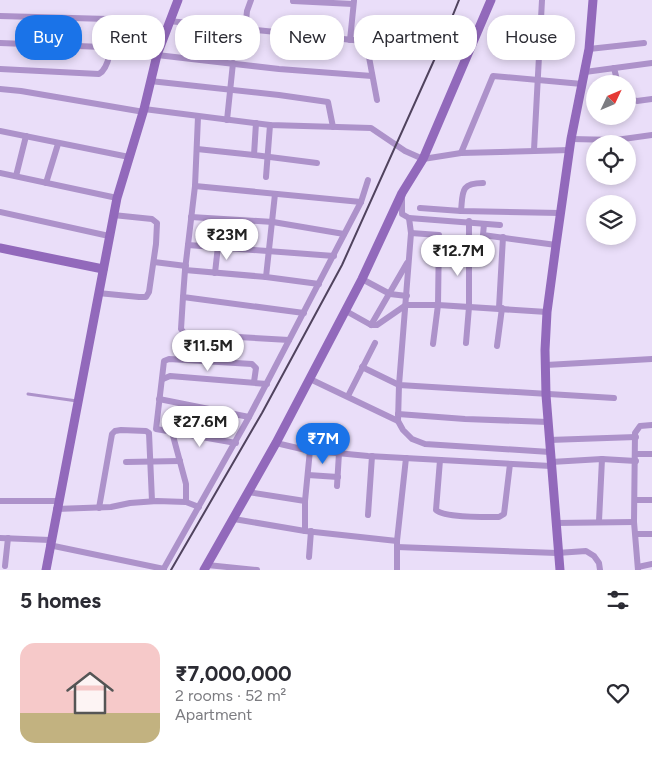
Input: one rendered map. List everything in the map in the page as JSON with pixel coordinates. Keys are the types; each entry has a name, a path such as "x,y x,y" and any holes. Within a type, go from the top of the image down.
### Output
{"street":[{"path":"165,33 178,0"},
{"path":"246,15 252,0"},
{"path":"257,570 205,567 276,443 346,311 402,194 423,159 491,0"},
{"path":"534,150 542,0"},
{"path":"560,570 557,553 546,395 547,312 571,139 589,49 593,0"},
{"path":"293,1 353,2 350,40"},
{"path":"0,16 92,19"},
{"path":"169,21 175,22"},
{"path":"260,31 369,42 372,76 377,100"},
{"path":"0,43 92,47"},
{"path":"589,49 644,43"},
{"path":"165,56 279,69 372,76"},
{"path":"0,70 100,74 105,68 107,60"},
{"path":"46,570 113,215 144,111 156,60"},
{"path":"227,120 233,63"},
{"path":"585,72 652,63"},
{"path":"614,68 616,75"},
{"path":"461,154 493,76 582,84"},
{"path":"150,81 328,102 333,127"},
{"path":"0,89 144,111 170,111 198,117 270,125 371,128 405,151 423,159 461,154 570,150"},
{"path":"636,101 652,99"},
{"path":"198,117 195,186 185,268 181,329 185,334 289,340"},
{"path":"254,155 256,123"},
{"path":"266,177 270,125"},
{"path":"0,131 129,157"},
{"path":"16,176 26,136"},
{"path":"571,139 616,140 652,136"},
{"path":"46,183 58,144"},
{"path":"197,149 317,163"},
{"path":"0,172 117,198"},
{"path":"0,538 50,542 164,569 250,417 361,202 368,180"},
{"path":"461,211 465,187 472,183 483,183"},
{"path":"195,186 361,202"},
{"path":"266,277 275,194"},
{"path":"402,194 402,214 409,218 470,221 500,225"},
{"path":"420,208 461,211 560,213"},
{"path":"0,212 109,236"},
{"path":"98,293 139,298 146,297 149,292 154,262 157,226 155,221 113,215"},
{"path":"191,217 273,222 344,234"},
{"path":"409,218 411,233 398,418 403,430 412,439 426,444 550,452"},
{"path":"466,342 469,307 470,221"},
{"path":"484,224 484,235 556,245"},
{"path":"411,233 440,235 438,305 433,344"},
{"path":"497,346 503,238"},
{"path":"188,245 334,256"},
{"path":"215,273 218,246"},
{"path":"0,248 103,269"},
{"path":"371,325 409,259"},
{"path":"154,262 215,273 318,284"},
{"path":"362,279 390,294 407,296"},
{"path":"183,297 304,313"},
{"path":"346,311 371,325 377,325 406,306 438,305 547,312"},
{"path":"348,396 375,343"},
{"path":"236,443 157,430 155,428 163,379 163,364 164,361 169,359 252,364 256,368 254,382"},
{"path":"546,366 652,359"},
{"path":"362,368 399,385 614,398"},
{"path":"163,379 170,376 267,384"},
{"path":"310,379 398,418 548,422"},
{"path":"159,399 250,417"},
{"path":"652,425 640,426 635,433 634,522 638,568 652,564"},
{"path":"99,508 113,432 121,430 146,431 149,433 152,501"},
{"path":"172,432 187,488 186,502"},
{"path":"549,440 636,436"},
{"path":"276,443 310,450 372,456 510,464 551,464 636,458 652,454"},
{"path":"309,557 305,500 310,450"},
{"path":"337,486 339,453"},
{"path":"368,515 372,456"},
{"path":"397,570 397,544 406,458"},
{"path":"599,521 602,459"},
{"path":"440,460 436,510 440,513 461,515 499,517 504,514 510,464"},
{"path":"126,462 180,461"},
{"path":"308,475 338,477"},
{"path":"248,492 305,500"},
{"path":"635,500 652,500"},
{"path":"0,501 99,508 152,501 186,502 199,507"},
{"path":"234,519 397,544 557,553 586,551 594,556 599,563 600,570"},
{"path":"555,523 634,522"},
{"path":"636,534 652,534"},
{"path":"5,566 8,538"}],"lane":[{"path":"28,394 77,401"}],"railway":[{"path":"171,570 262,413 342,265 440,47 459,0"}]}
